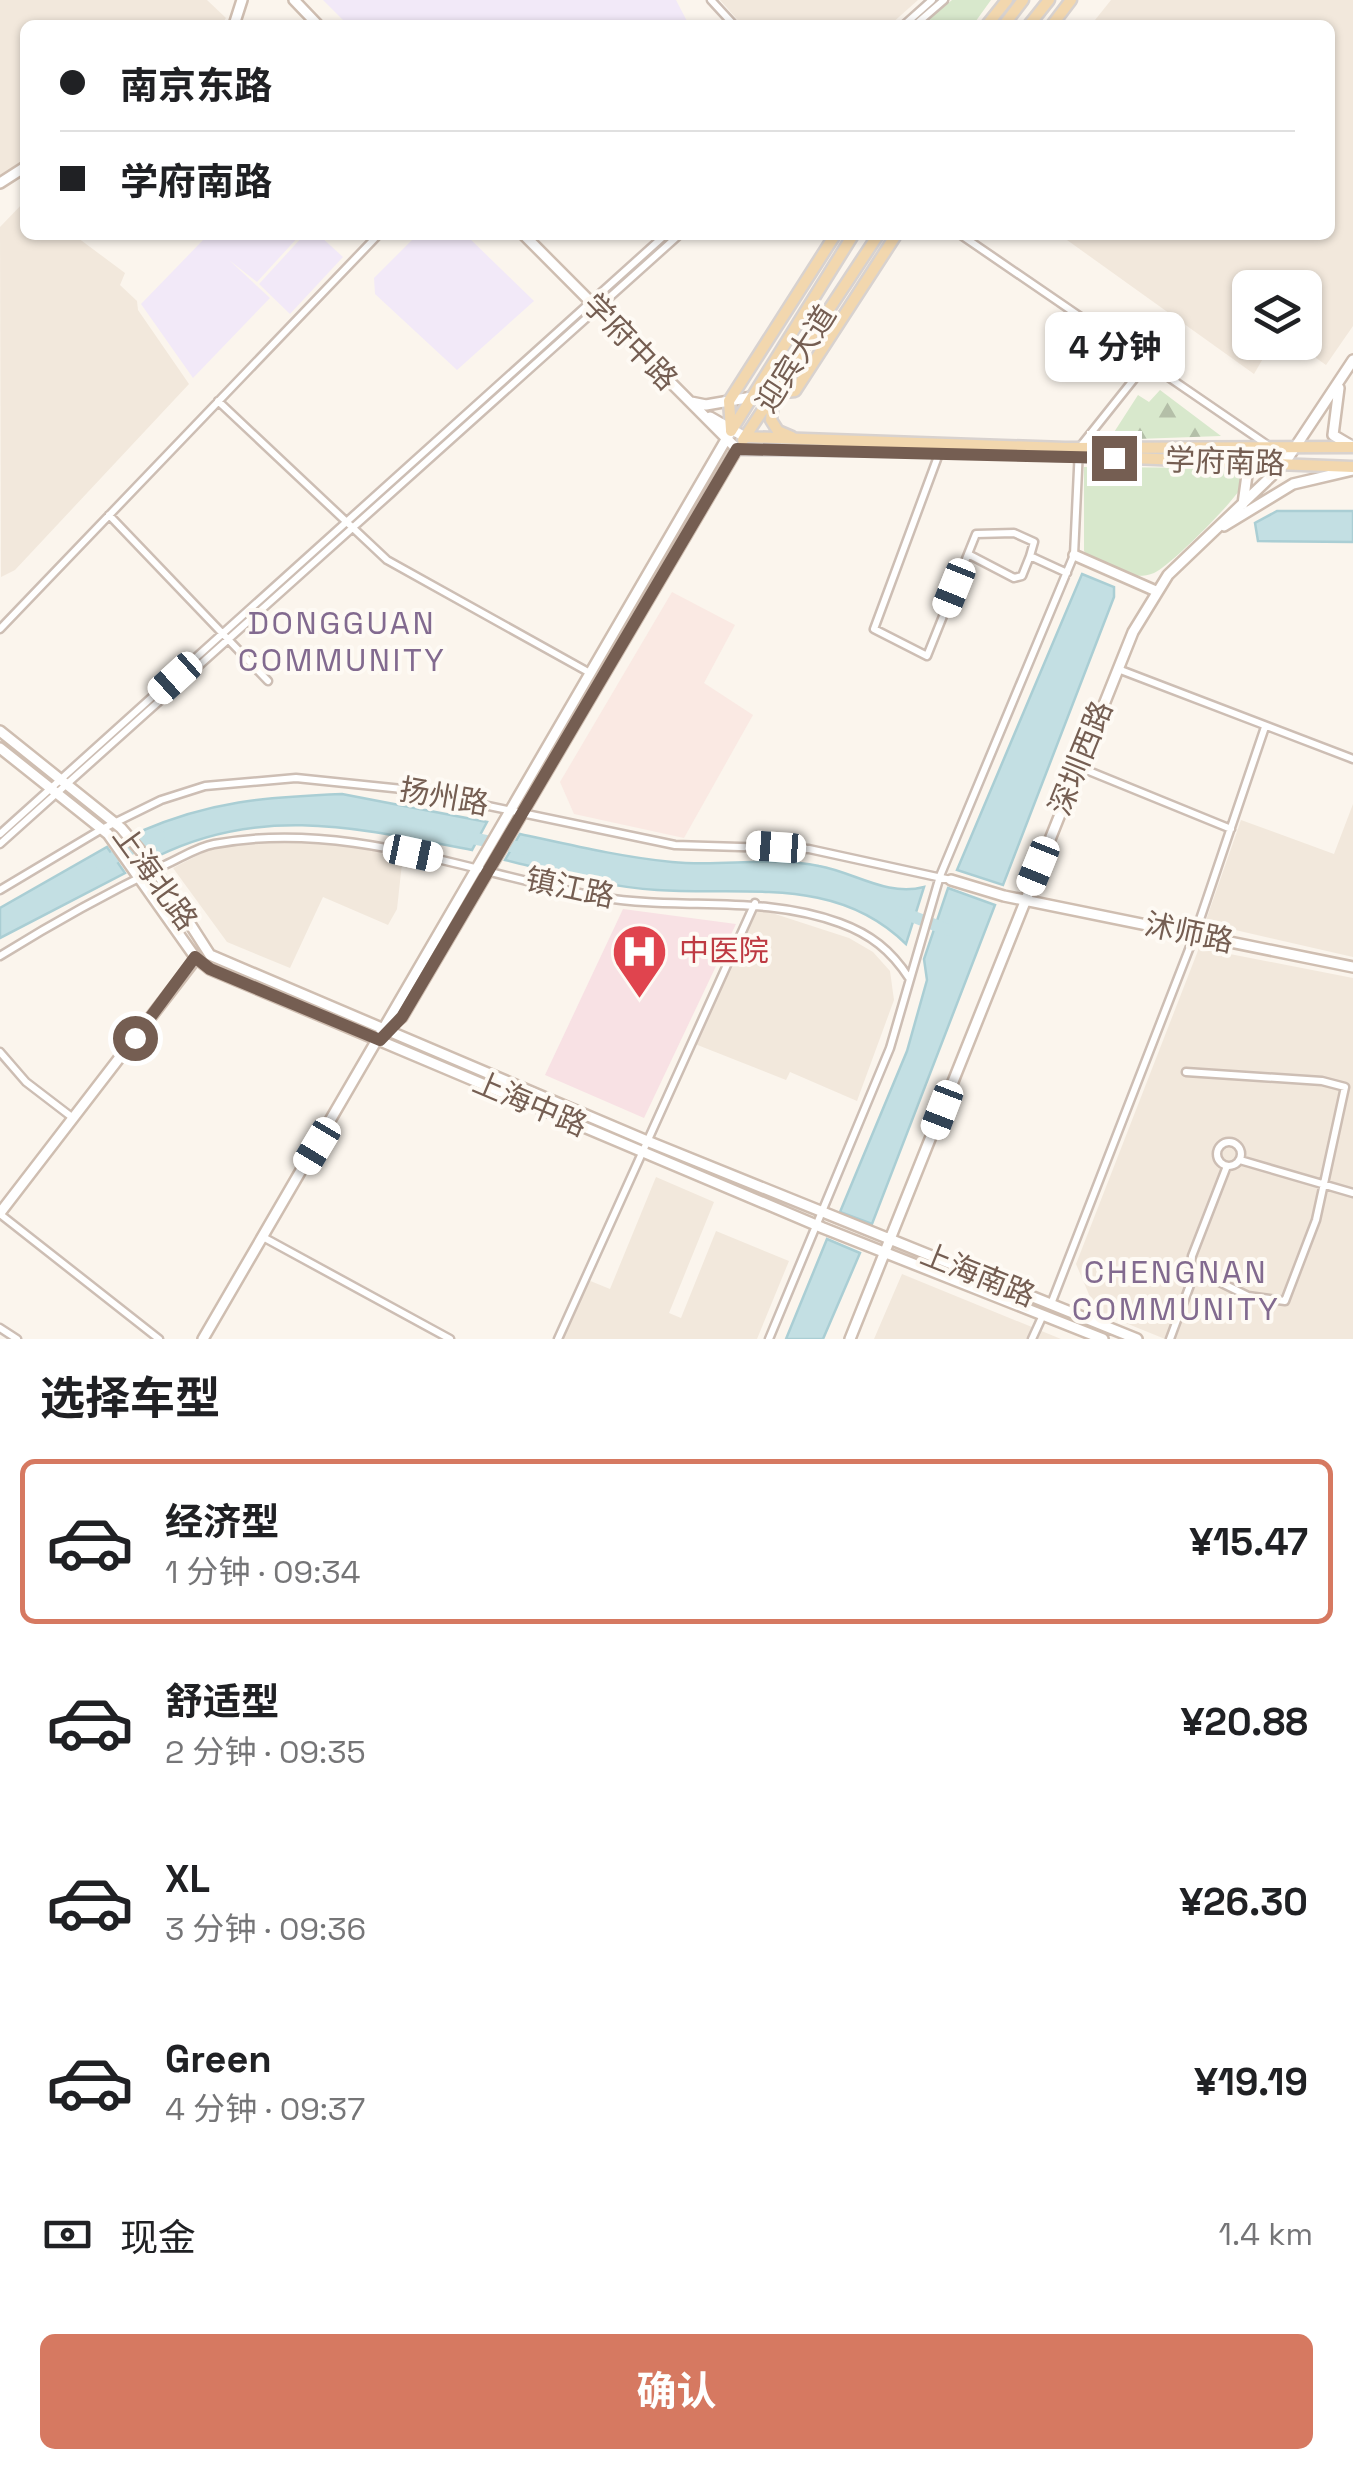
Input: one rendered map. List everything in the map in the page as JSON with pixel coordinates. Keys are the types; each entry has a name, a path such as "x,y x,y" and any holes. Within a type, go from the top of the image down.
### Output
{"main road":[{"path":"294,0 313,20"},
{"path":"991,20 1007,0"},
{"path":"1008,20 1023,0"},
{"path":"1034,20 1049,0"},
{"path":"1056,20 1071,0"},
{"name":"学府中路","path":"529,240 688,401 729,435"},
{"path":"737,449 729,435 729,401 832,240"},
{"name":"迎宾大道","path":"386,1029 502,822 729,435 850,240"},
{"name":"迎宾大道","path":"386,1029 402,1017 737,449 875,240"},
{"path":"798,439 778,431 771,420 774,394 795,391 893,240"},
{"name":"深圳西路","path":"850,1339 1117,669 1156,591 1212,531 1284,464 1353,360"},
{"path":"1342,376 1332,436 1353,447"},
{"path":"688,401 706,406 752,397"},
{"path":"729,435 745,436"},
{"name":"学府南路","path":"745,436 1353,468"},
{"name":"学府南路","path":"737,449 1079,452 1353,447"},
{"path":"1229,463 1247,474 1243,504"},
{"path":"1212,531 1293,484 1353,468"},
{"path":"1074,555 1156,591"},
{"name":"上海北路","path":"0,731 118,825 153,867 210,955"},
{"name":"上海北路","path":"0,748 105,832 139,874 195,957"},
{"name":"扬州路","path":"951,880 1024,899"},
{"name":"沭师路","path":"1024,899 1353,967"},
{"path":"0,1214 195,957 210,955"},
{"name":"上海中路","path":"210,955 386,1029 869,1246"},
{"name":"上海中路","path":"195,957 210,969 380,1040 874,1234"},
{"path":"204,1339 386,1029"},
{"name":"上海南路","path":"874,1234 1137,1339"},
{"name":"上海南路","path":"869,1246 1101,1339"}],"street":[{"path":"711,0 729,20"},
{"path":"910,20 932,0"},
{"path":"921,20 944,0"},
{"path":"0,629 373,240"},
{"path":"594,305 660,240"},
{"path":"0,834 64,782 594,305 673,240"},
{"path":"968,240 1270,447"},
{"path":"769,1339 821,1227 890,1048 935,888 1074,555 1079,452 1146,364"},
{"path":"218,401 390,563 590,673"},
{"path":"940,451 874,629 927,656 976,534 1014,533 1034,542 1022,576 1014,578 968,554"},
{"path":"109,516 268,681"},
{"path":"1030,556 1066,573"},
{"path":"1117,669 1353,759"},
{"path":"1050,1304 1194,934 1265,727"},
{"path":"1078,766 1230,829"},
{"name":"扬州路","path":"0,890 118,825 205,786 279,778 358,782 510,809 675,845 809,849 951,880"},
{"path":"0,844 53,790"},
{"name":"镇江路","path":"0,956 153,867 210,844 274,836 334,839 479,862 635,902 755,904 810,914 870,936 896,957 909,978"},
{"path":"558,1339 755,904"},
{"path":"0,1052 26,1082 74,1118"},
{"path":"1186,1072 1322,1081 1345,1087 1316,1220 1285,1301 1248,1296 1191,1268"},
{"path":"1228,1166 1217,1155 1222,1144 1237,1145 1240,1160"},
{"path":"1170,1339 1190,1284 1192,1256 1228,1166 1240,1160 1353,1193"},
{"path":"0,1214 159,1339"},
{"path":"263,1237 450,1339"},
{"path":"1032,1339 1043,1315"},
{"path":"0,1328 16,1339"}],"shaded area":[{"path":"0,0 207,0 226,18 20,20 20,162 0,176"},
{"path":"323,0 676,0 686,20 343,20"},
{"path":"720,0 918,0 896,20 738,20"},
{"path":"1111,0 1353,0 1353,326 1326,365 1319,360 1322,360 1322,270 1232,270 1232,358 1067,240 1335,240 1335,20 1095,20"},
{"path":"20,206 20,240 81,240 125,273 120,285 137,301 138,310 189,384 15,570 1,577 0,227"},
{"path":"203,240 295,240 257,282 229,260 270,298 193,378 141,304"},
{"path":"299,240 324,240 343,257 290,314 259,284"},
{"path":"412,240 471,240 534,301 457,370 375,294 374,278"},
{"path":"1234,360 1262,360 1254,374"},
{"path":"672,592 735,625 704,683 753,715 684,838 574,814 560,782"},
{"path":"1353,804 1353,957 1205,923 1241,820 1334,854"},
{"path":"269,841 332,843 403,854 397,909 388,925 323,897 290,968 227,942 173,868 210,849"},
{"path":"757,908 849,938 873,952 890,971 894,1000 857,1101 790,1072 786,1080 695,1044"},
{"name":"中医院","path":"623,909 736,924 644,1118 545,1075"},
{"path":"1199,948 1353,978 1353,1339 1165,1339 1096,1311 1076,1264"},
{"path":"656,1177 714,1202 669,1313 681,1318 716,1231 789,1261 757,1339 562,1339 588,1280 610,1289"},
{"path":"902,1274 1061,1339 874,1339"}],"green space":[{"path":"952,0 991,0 977,20 928,20"},
{"path":"1160,390 1221,436 1109,440 1138,395 1149,402"},
{"path":"1084,467 1230,468 1238,472 1242,486 1215,519 1173,559 1154,573 1135,576 1106,568 1084,551"}],"water":[{"path":"1277,511 1353,511 1353,542 1258,541 1255,523"},
{"path":"1082,574 1114,587 1114,597 1003,885 957,870"},
{"path":"342,794 487,822 472,850 352,829 275,826 197,840 158,856 139,832 190,813 239,802"},
{"path":"520,834 653,860 801,863 897,889 924,887 906,944 879,922 820,898 789,893 638,888 505,860"},
{"path":"107,847 125,873 0,938 0,908"},
{"path":"948,888 995,905 872,1224 840,1212 907,1051 927,980 924,959"},
{"path":"827,1239 860,1253 823,1339 786,1339"}],"waterway":[{"path":"101,864 159,835"},
{"path":"462,836 526,849"},
{"path":"901,912 948,930"}],"place":[{"name":"中医院","path":"640,1000"}],"district":[{"name":"DONGGUAN COMMUNITY","path":"342,642"},
{"name":"CHENGNAN COMMUNITY","path":"1176,1290"}],"route":[{"path":"135,1038 195,957 210,969 380,1040 386,1029 402,1017 737,449 1114,458"}]}
